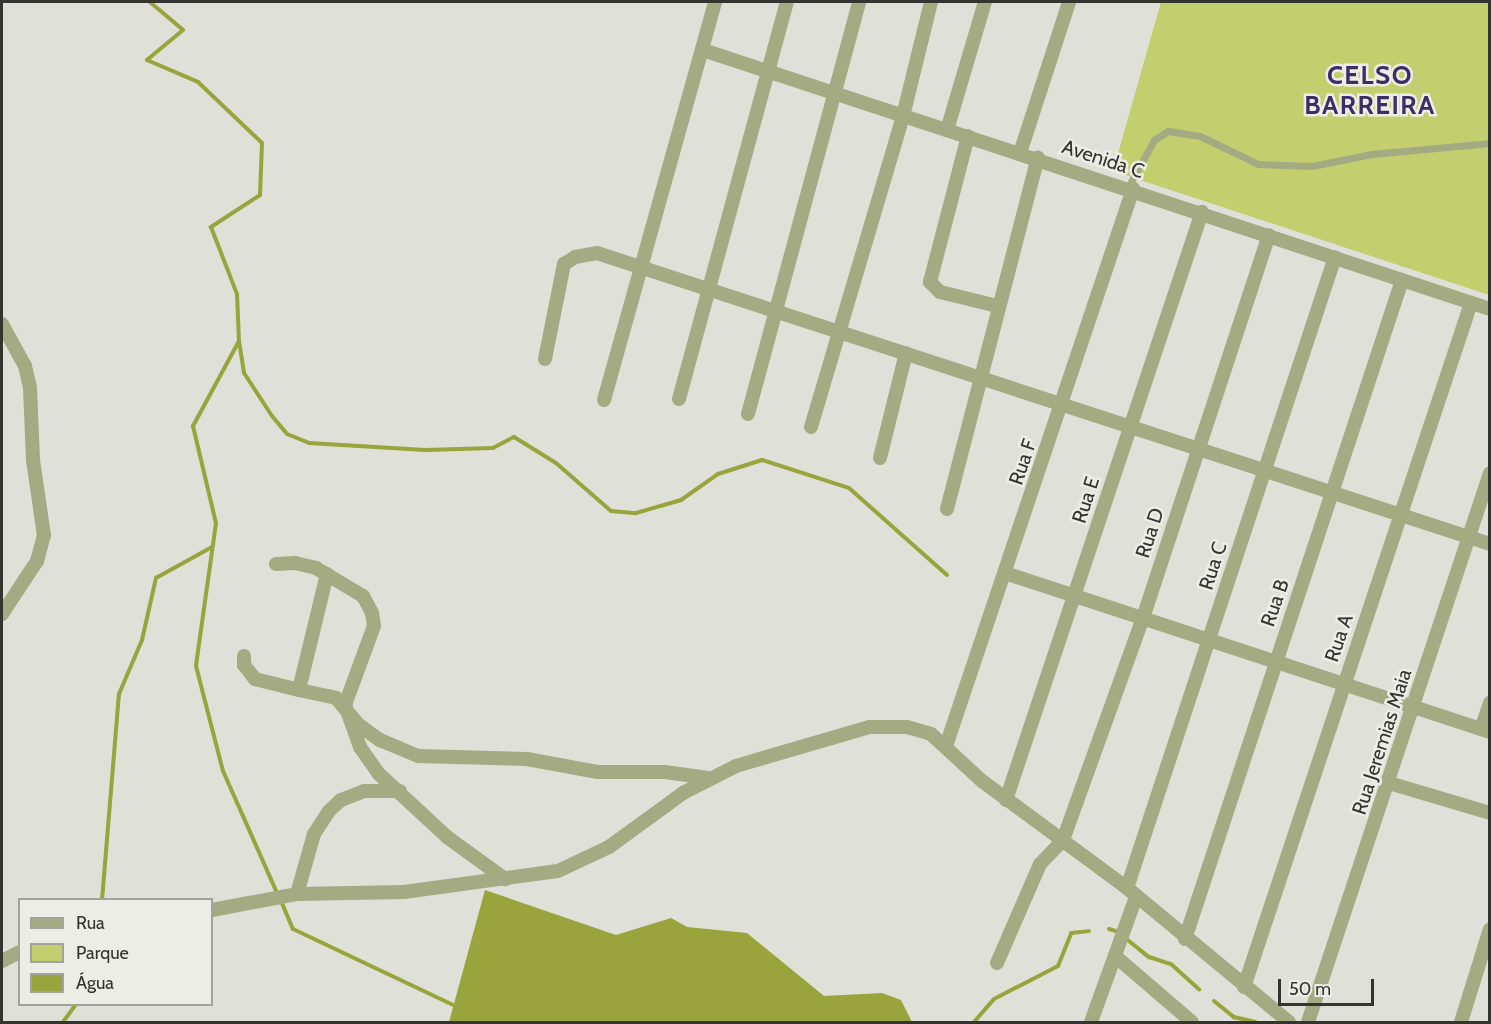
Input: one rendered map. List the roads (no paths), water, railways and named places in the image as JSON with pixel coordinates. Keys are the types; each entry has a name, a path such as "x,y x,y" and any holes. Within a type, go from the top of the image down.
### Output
{"street":[{"path":"604,400 715,2"},
{"path":"679,399 787,2"},
{"path":"748,414 858,2"},
{"path":"811,427 903,116 931,2"},
{"path":"947,130 985,2"},
{"path":"1020,153 1069,2"},
{"name":"Avenida C","path":"703,50 1131,188 1490,309"},
{"path":"968,136 930,282 940,292 997,306"},
{"path":"947,510 997,306 1038,158"},
{"name":"Rua F","path":"946,747 1063,406 1131,188"},
{"name":"Rua E","path":"1006,800 1076,597 1202,212"},
{"name":"Rua D","path":"1063,840 1143,618 1269,235"},
{"path":"545,359 564,264 575,257 597,253 906,353 1130,429 1490,544"},
{"name":"Rua C","path":"1091,1023 1114,956 1209,639 1335,257"},
{"name":"Rua B","path":"1185,939 1402,280"},
{"name":"Rua A","path":"1244,987 1471,303"},
{"path":"2,324 25,366 30,388 33,460 44,536 37,561 2,614"},
{"path":"880,458 906,353"},
{"name":"Rua Jeremias Maia","path":"1308,1023 1490,473"},
{"path":"276,564 303,564 327,574 363,596 374,619 372,634 360,656 345,705 360,747 379,774 468,855 506,879"},
{"path":"1005,573 1485,731 1490,703"},
{"path":"299,690 327,574"},
{"path":"244,656 244,665 255,679 336,698 374,736 418,756 527,759 598,772 665,772 708,778"},
{"path":"213,910 297,894 404,892 506,879 584,862 708,778 767,755 868,727 921,729 946,747 1006,800 1132,893 1289,1023"},
{"path":"1389,783 1490,813"},
{"path":"297,894 314,834 329,811 341,800 364,791 399,791"},
{"path":"997,963 1040,864 1063,840"},
{"path":"1461,1023 1490,929"},
{"path":"2,961 18,953"},
{"path":"1114,956 1192,1023"}],"lane":[{"path":"1131,188 1154,140 1168,131 1200,136 1258,164 1312,166 1372,154 1490,143"}],"water":[{"path":"485,890 616,935 671,918 687,927 747,933 824,996 882,993 901,1000 912,1022 449,1022"}],"waterway":[{"path":"150,2 183,30 147,60 198,82 262,143 260,195 211,227 237,294 239,341 193,426 216,523 196,666 223,771 278,895"},
{"path":"239,341 244,373 272,416 287,434 309,443 425,450 493,448 514,437 556,463 611,511 636,513 681,500 718,474 762,460 849,488 947,575"},
{"path":"102,898 119,694 142,640 156,578 212,547"},
{"path":"281,901 293,929 457,1007"},
{"path":"1109,929 1119,932"},
{"path":"974,1022 994,999 1058,966 1071,933 1089,931"},
{"path":"1124,937 1149,957 1171,964 1199,989"},
{"path":"1214,1001 1234,1017 1255,1022"},
{"path":"63,1022 75,1006"}],"district":[{"name":"CELSO BARREIRA","path":"1370,91"}]}
